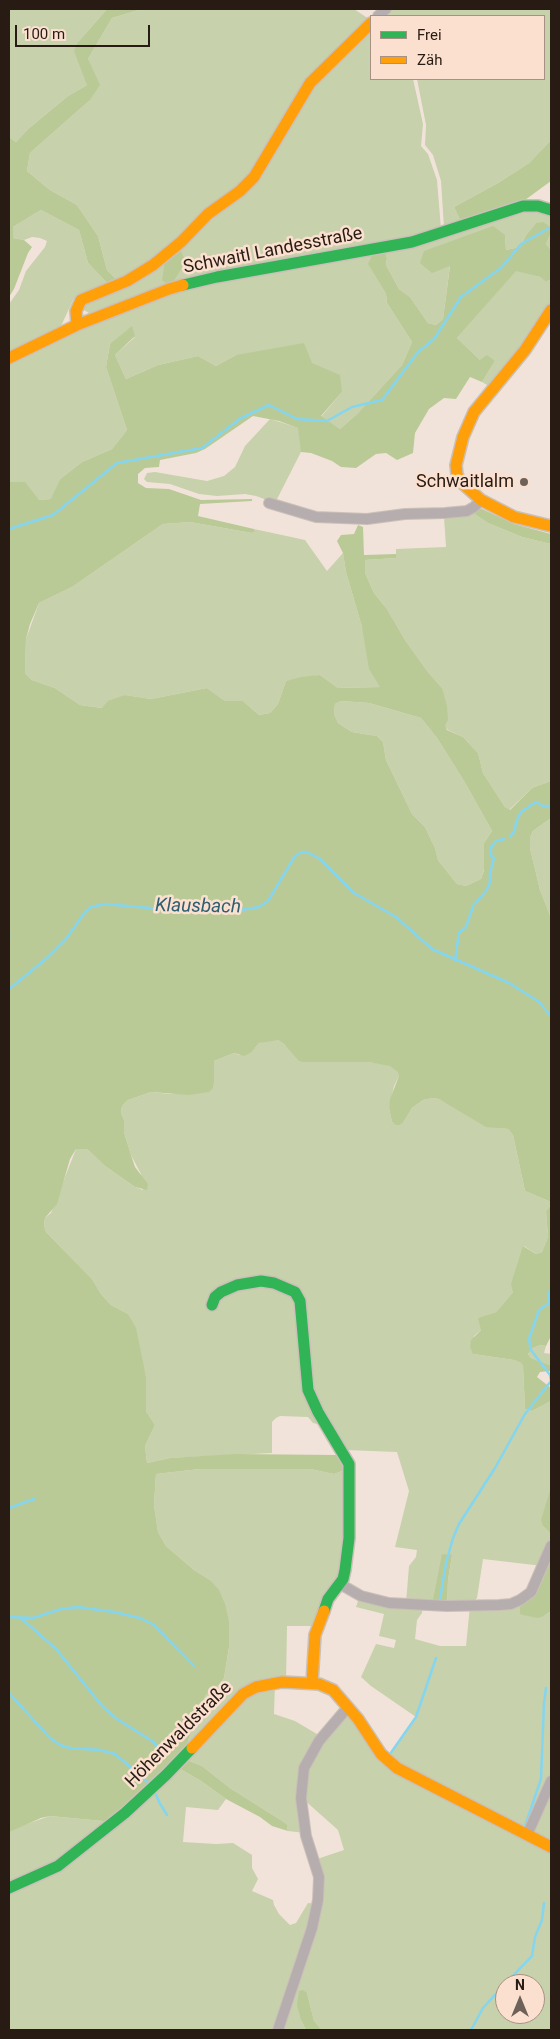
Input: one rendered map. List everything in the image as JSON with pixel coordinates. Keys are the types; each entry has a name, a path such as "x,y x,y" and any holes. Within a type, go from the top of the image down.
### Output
{"street":[{"path":"77,325 76,308 81,300 128,281 153,265 181,242 208,214 240,191 254,177 310,83 370,23"},
{"name":"Schwaitl Landesstraße","path":"9,358 77,325 144,298 190,283 412,242 523,206 538,206 551,210"},
{"path":"551,310 518,360 480,404 468,425 457,455 456,468 458,477 465,487 481,500 514,518 551,526"},
{"path":"269,503 316,518 367,519 404,514 461,512 474,507 481,500"},
{"path":"212,1305 215,1297 221,1292 249,1282 274,1283 288,1288 298,1296 302,1312 305,1372 308,1390 318,1412 349,1464 349,1538 344,1574 340,1584 328,1599 315,1635 312,1683"},
{"path":"340,1584 361,1596 389,1602 447,1606 511,1604 531,1592 551,1546"},
{"name":"Höhenwaldstraße","path":"9,1888 58,1866 125,1813 166,1775 243,1694 256,1687 270,1684 312,1683 324,1685 334,1690 381,1754 397,1768 551,1847"},
{"path":"278,2030 312,1928 319,1894 316,1866 305,1833 301,1798 303,1773 309,1757 319,1742 348,1707"},
{"path":"527,1835 551,1781"}],"green space":[{"path":"9,9 107,9 78,42 87,85 68,96 28,129 16,142 9,137"},
{"path":"107,9 142,9 112,18 88,59 100,85 89,101 30,153 27,171 50,190 77,205 98,236 107,270 119,282 109,285 88,263 79,230 41,210 13,227 13,238 24,240 32,247 9,297 9,137 16,142 28,129 68,96 87,85 74,51 78,42"},
{"path":"142,9 354,9 369,19 317,70 257,168 178,239 119,282 107,270 98,236 77,205 50,190 27,171 30,153 89,101 88,59 112,18"},
{"path":"391,9 551,9 551,140 529,163 498,183 454,207 461,222 444,228 441,181 433,155 425,145 426,125 417,80 545,80 545,15 384,15"},
{"path":"370,28 370,80 413,80 423,124 421,146 428,154 437,180 441,229 173,283 184,262 180,247 242,194 306,94"},
{"path":"551,140 551,181 525,200 461,222 454,207 498,183 529,163"},
{"path":"41,210 79,230 88,263 109,285 79,294 73,300 62,324 56,330 9,353 9,304 19,290 26,271 45,247 47,241 32,237 24,240 13,238 13,227"},
{"path":"531,211 551,216 551,233 536,223 526,235 520,247 506,250 505,235 450,265 443,319 436,325 428,323 410,297 399,289 386,265 387,258 385,252"},
{"path":"543,222 549,226 551,233 546,244 551,250 551,279 546,282 540,277 516,271 457,338 480,360 487,355 495,361 482,382 470,377 456,399 444,398 429,409 415,433 413,453 397,460 386,453 376,454 356,468 341,467 332,461 311,453 301,452 298,428 279,421 253,416 205,449 196,453 160,460 159,467 145,468 138,474 138,483 146,488 169,489 201,500 252,499 252,501 200,504 198,516 254,529 255,532 190,522 163,524 72,587 39,603 30,624 26,639 25,673 32,680 55,688 80,705 102,708 108,701 125,695 151,699 207,688 225,701 243,701 259,715 270,713 278,704 286,681 301,677 320,675 338,688 380,687 369,669 362,627 346,572 343,553 337,541 341,535 354,534 358,525 363,527 364,555 396,554 396,558 365,560 365,573 374,593 387,609 405,640 442,688 447,706 448,720 445,725 447,730 463,737 478,753 483,773 505,807 510,810 532,788 551,781 551,818 533,831 530,838 530,848 540,890 551,918 551,1202 525,1191 513,1135 508,1129 486,1127 439,1099 433,1098 423,1100 412,1108 403,1123 395,1125 392,1122 389,1108 390,1099 399,1076 398,1072 390,1066 368,1062 303,1062 299,1061 278,1040 259,1043 252,1052 244,1056 234,1053 214,1061 214,1082 213,1088 209,1092 189,1095 151,1092 128,1100 122,1106 121,1113 124,1120 124,1132 135,1167 148,1184 147,1190 135,1187 105,1166 87,1149 76,1149 70,1159 57,1204 45,1218 44,1225 46,1232 92,1279 101,1294 111,1305 128,1314 136,1328 146,1377 146,1411 155,1425 145,1446 147,1463 170,1458 235,1454 338,1455 342,1452 342,1471 334,1474 310,1469 200,1469 156,1474 154,1505 158,1532 166,1546 194,1570 210,1580 219,1590 225,1604 229,1622 229,1647 224,1678 219,1685 206,1695 188,1741 188,1751 182,1758 202,1766 230,1788 279,1819 287,1825 288,1831 272,1826 175,1766 106,1826 103,1821 50,1816 9,1832 9,482 25,482 39,500 51,499 60,479 82,462 112,449 127,430 106,367 110,344 132,326 135,336 115,355 126,379 158,365 198,356 216,366 236,355 304,343 312,363 340,375 342,392 321,416 340,429 357,414 402,365 412,342 387,303 386,294 368,264 372,255 385,252 387,258 386,265 399,289 410,297 428,323 436,325 443,319 450,266 432,273 420,263 424,251 493,226 505,235 506,250 520,247 526,235 536,223","holes":["341,701 369,703 421,718 437,738 492,831 484,843 484,870 481,879 466,886 457,884 438,860 435,848 425,827 412,814 386,760 383,742 377,736 352,732 338,723 334,714 335,704"]},
{"path":"551,233 551,250 546,244"},
{"path":"180,247 185,262 173,283 167,284 162,280 165,260"},
{"path":"372,255 369,265 386,294 387,303 412,342 402,365 357,414 340,429 321,417 342,392 236,355 216,366 198,356 158,365 126,379 115,355 135,337 110,344 106,367 127,430 112,449 82,462 60,479 52,499 39,500 9,482 9,364 79,329 191,288"},
{"path":"165,260 167,284 89,313 84,310 85,303"},
{"path":"516,270 540,277 546,282 551,279 551,302 533,331 489,386 482,382 495,361 480,360 457,338"},
{"path":"270,419 299,428 301,444 301,452 275,503 245,494 217,496 199,494 170,484 147,482 144,479 147,473 155,472 207,481 224,476 235,467 245,446"},
{"path":"480,508 514,524 551,534 551,544 522,537 488,523 473,513"},
{"path":"473,513 488,523 522,537 551,544 551,781 532,788 509,810 505,807 483,773 478,753 463,737 448,730 444,725 442,688 405,640 387,609 374,593 365,573 365,560 396,558 396,549 446,547 444,517"},
{"path":"190,522 252,533 255,532 254,529 305,540 327,571 343,553 346,572 381,687 338,688 320,675 286,681 278,704 270,713 259,715 243,701 225,701 207,688 151,699 125,695 102,708 80,705 55,688 32,680 25,673 26,639 39,603 72,587 163,524"},
{"path":"341,701 369,703 421,718 437,738 492,831 484,843 484,869 481,879 466,886 457,884 438,860 435,848 425,827 412,814 386,760 383,742 377,736 352,732 338,723 334,714 335,704"},
{"path":"551,818 551,918 540,890 530,848 530,838 533,831"},
{"path":"278,1040 285,1045 348,1062 390,1065 399,1072 389,1108 392,1122 395,1125 403,1123 412,1108 423,1100 433,1098 439,1099 498,1128 508,1129 513,1135 525,1191 551,1202 546,1211 548,1237 542,1252 536,1254 524,1246 513,1292 496,1312 479,1318 482,1327 474,1336 473,1354 514,1360 521,1363 523,1366 525,1409 532,1411 551,1401 551,1487 543,1526 551,1534 551,1546 543,1566 483,1559 477,1598 470,1605 520,1600 520,1614 544,1616 551,1611 551,2030 322,2030 314,2021 307,1993 301,2020 306,2030 9,2030 9,1832 12,1829 50,1816 103,1821 106,1826 175,1766 201,1781 226,1799 218,1810 186,1807 183,1842 233,1843 252,1855 252,1868 258,1879 252,1891 273,1900 279,1914 290,1925 296,1923 308,1903 317,1904 314,1860 344,1850 338,1830 302,1798 305,1833 288,1831 288,1828 279,1819 230,1788 202,1766 182,1758 188,1751 188,1741 206,1695 219,1685 224,1678 229,1647 210,1580 194,1570 166,1546 158,1532 154,1505 156,1474 200,1469 310,1469 334,1474 342,1471 345,1574 318,1626 287,1626 286,1682 275,1683 274,1714 295,1721 322,1737 348,1707 390,1754 416,1717 361,1677 376,1644 394,1648 396,1640 379,1636 384,1614 356,1607 358,1601 361,1596 406,1603 409,1566 416,1557 417,1550 395,1547 409,1491 397,1452 346,1450 326,1426 313,1423 308,1417 280,1416 272,1422 272,1453 170,1458 147,1463 145,1446 155,1425 146,1411 146,1377 128,1314 111,1305 101,1294 92,1279 46,1232 44,1225 45,1218 51,1213 76,1149 87,1149 105,1166 135,1187 143,1190 141,1174 131,1155 124,1132 124,1120 121,1113 122,1106 128,1100 151,1092 170,1094 213,1088 214,1061 234,1053 239,1055 252,1052 259,1043","holes":["452,1555 448,1580 447,1606 470,1606 466,1646 440,1646 415,1639 417,1620 422,1613 423,1604 432,1605"]},
{"path":"551,1205 551,1336 546,1346 540,1345 533,1348 528,1354 531,1358 551,1366 550,1371 540,1372 537,1377 551,1388 551,1401 532,1411 525,1409 523,1366 521,1363 514,1360 473,1354 470,1347 471,1340 481,1330 478,1318 496,1312 513,1292 511,1284 523,1246 536,1254 542,1252 548,1237 546,1211"},
{"path":"540,1345 546,1346 544,1353 551,1354 551,1367 531,1358 528,1354 533,1348"},
{"path":"551,1487 551,1534 543,1526 541,1520"},
{"path":"551,1546 551,1611 538,1618 520,1614 520,1600 527,1596"},
{"path":"442,1554 452,1555 448,1580 447,1606 432,1605"},
{"path":"303,1990 307,1993 314,2021 322,2030 306,2030 301,2020 297,2005 299,1991"}],"waterway":[{"path":"9,529 53,515 117,463 202,448 241,418 269,405 297,419 327,421 352,407 382,400 418,352 434,339 461,297 502,267 521,244 551,227"},
{"path":"510,837 515,830 516,822 521,812 536,802 543,806 551,804"},
{"path":"455,960 459,933 466,927 473,906 486,891 490,882 494,858 491,856 491,847 496,841 504,839"},
{"name":"Klausbach","path":"9,989 47,958 66,939 85,912 91,907 105,904 173,910 229,912 259,907 268,901 295,856 302,852 307,852 320,859 354,893 396,917 432,949 509,983 538,1001 551,1016"},
{"path":"440,1599 446,1563 459,1524 495,1468 525,1414 551,1381 550,1375 531,1350 529,1339 539,1310 549,1303 548,1293 551,1290"},
{"path":"9,1508 34,1499"},
{"path":"9,1617 33,1618 61,1609 78,1607 140,1618 154,1625 194,1666"},
{"path":"21,1618 56,1649 103,1707 117,1719 152,1741 166,1754"},
{"path":"390,1754 416,1717 436,1658"},
{"path":"525,1826 541,1779 546,1688"},
{"path":"9,1693 50,1738 60,1745 70,1748 100,1750 115,1754 149,1783"},
{"path":"155,1792 167,1815"},
{"path":"515,1974 532,1956 535,1937 542,1920 544,1903"},
{"path":"471,2030 483,2008 495,1995"}],"traffic: fast":[{"path":"183,285 217,277 412,242 523,206 538,206 551,210"},
{"path":"212,1305 215,1297 221,1292 237,1285 261,1281 274,1283 295,1292 300,1301 308,1390 318,1412 349,1464 349,1538 345,1570 343,1579 328,1599 324,1611"},
{"path":"9,1888 58,1866 125,1813 192,1748"}],"traffic: slow":[{"path":"77,325 76,311 81,300 127,281 153,265 181,242 208,214 240,191 254,177 310,83 370,24"},
{"path":"9,358 77,325 183,285"},
{"path":"551,310 525,350 474,412 463,437 456,465 457,475 462,483 481,500 514,517 551,526"},
{"path":"312,1683 315,1635 324,1611"},
{"path":"192,1748 243,1694 256,1687 282,1682 319,1684 333,1690 358,1719 381,1754 397,1768 551,1847"}],"place":[{"name":"Schwaitlalm","path":"524,482"}]}
